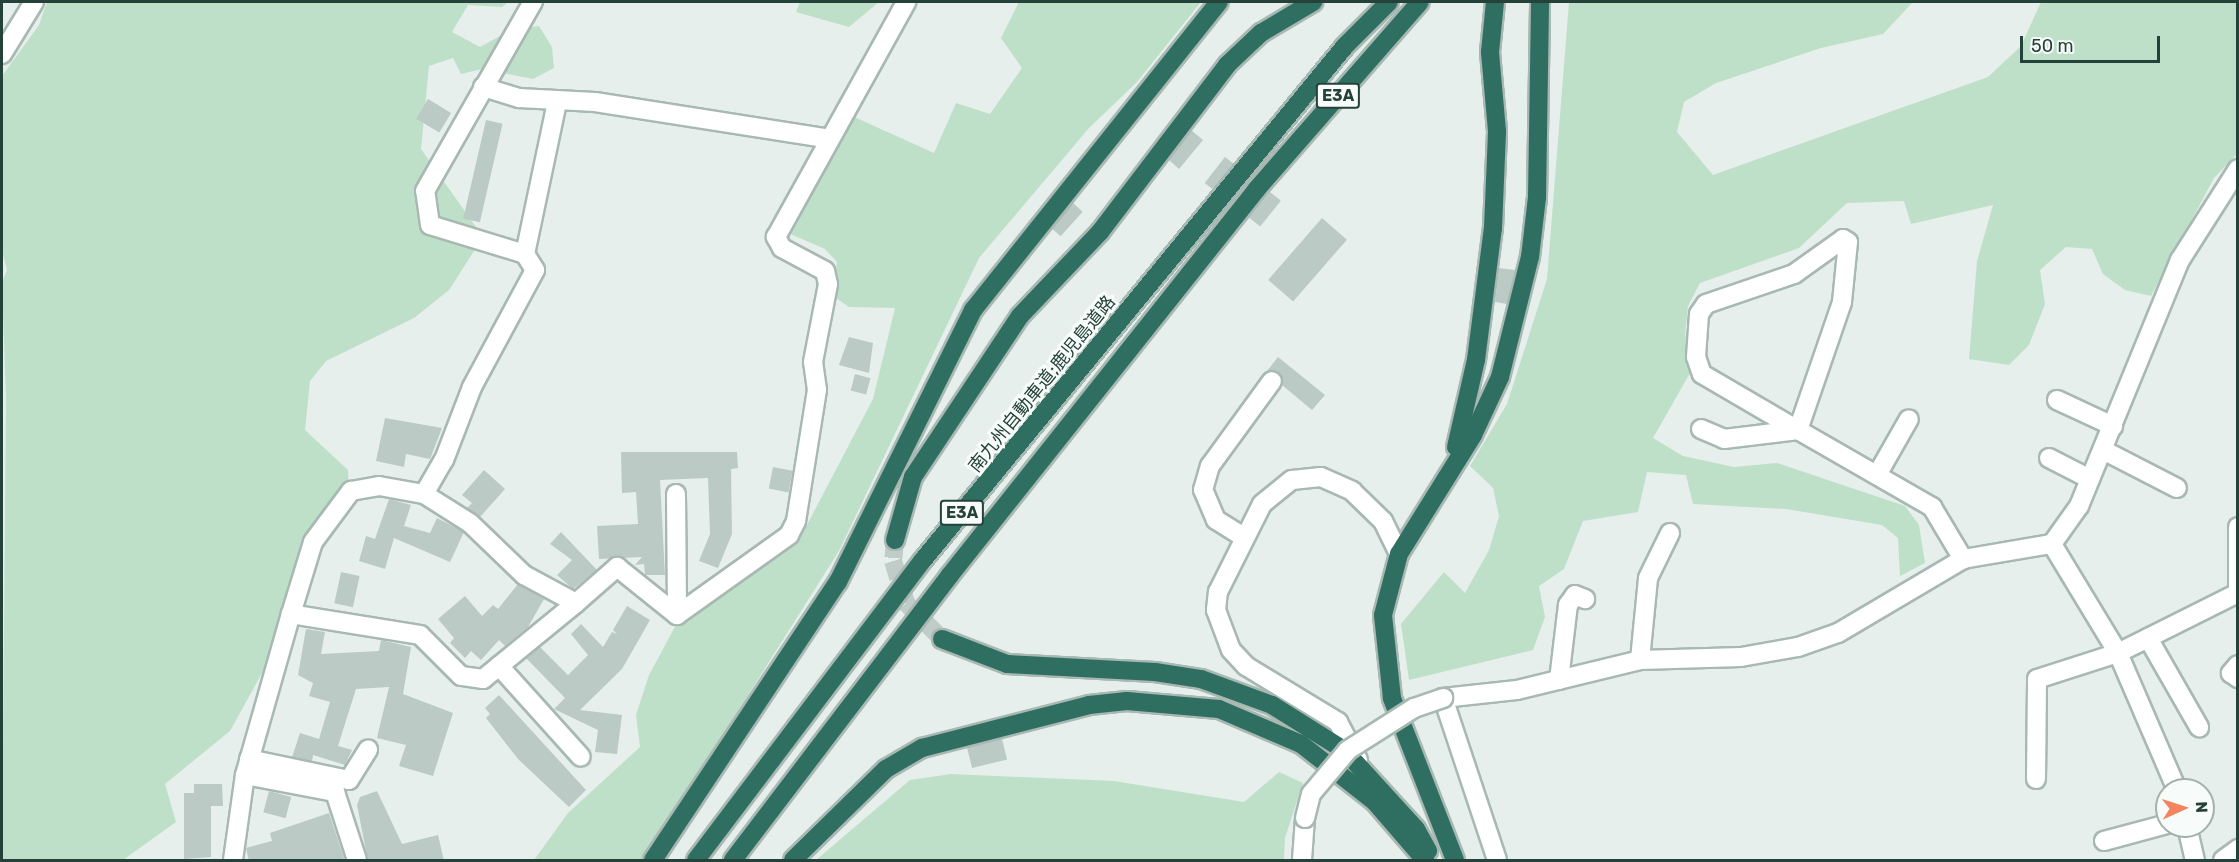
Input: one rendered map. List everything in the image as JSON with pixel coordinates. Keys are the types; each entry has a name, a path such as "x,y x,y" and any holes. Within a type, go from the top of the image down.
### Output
{"highway":[{"path":"653,861 838,582 973,310 1219,2"},
{"path":"895,540 913,477 1020,316 1100,231 1227,65 1261,33 1313,2"},
{"name":"南九州自動車道;鹿児島道路","path":"696,861 923,560 1345,46 1389,2"},
{"name":"E3A","path":"733,861 950,574 1256,190 1420,2"},
{"path":"1418,527 1464,428 1476,360 1496,176 1490,52 1495,2"},
{"path":"1455,861 1402,730 1385,670 1383,615 1399,554 1418,527 1473,435 1500,377 1530,257 1537,197 1540,2"},
{"path":"942,639 1007,664 1201,679 1272,705 1362,767 1416,829 1433,861"},
{"path":"793,861 886,769 922,748 1089,705 1127,701 1219,709 1301,744 1375,802 1425,861"}],"street":[{"path":"2,54 34,2"},
{"path":"525,254 452,236 430,225 424,211 425,191 533,2"},
{"path":"677,615 777,544 796,521 817,390 813,362 827,278 825,271 775,243 906,2"},
{"path":"483,87 557,102 595,102 830,139"},
{"path":"424,494 444,460 472,387 529,290 535,270 525,254 557,102"},
{"path":"2052,544 2090,479 2180,260 2238,169"},
{"path":"1798,430 1842,302 1848,242 1843,239 1794,274 1706,304 1699,314 1696,357 1702,374 1798,430 1932,507 1963,559"},
{"path":"1242,536 1216,520 1203,490 1210,466 1272,381"},
{"path":"2057,400 2113,426"},
{"path":"1877,475 1909,419"},
{"path":"1701,429 1724,439 1798,430"},
{"path":"2103,450 2177,488"},
{"path":"2049,458 2090,479"},
{"path":"1362,767 1338,722 1246,666 1231,650 1216,610 1218,592 1242,536 1277,488 1321,477 1370,506 1399,554"},
{"path":"233,861 247,767 291,614 314,542 351,491 380,486 424,494 470,523 524,575 576,603"},
{"path":"675,494 677,615"},
{"path":"2036,779 2037,679 2118,653 2238,591 2238,527"},
{"path":"1640,660 1648,578 1670,533"},
{"path":"1302,861 1305,818 1311,794 1348,750 1414,708 1443,698 1559,680 1640,660 1741,657 1798,647 1838,633 1963,559 2052,544"},
{"path":"2052,544 2118,653 2172,778"},
{"path":"291,614 420,635 462,676 483,679 617,567 677,615"},
{"path":"1559,680 1568,605 1575,595 1585,599"},
{"path":"2148,638 2199,727"},
{"path":"2238,665 2231,673 2238,678"},
{"path":"499,666 581,757"},
{"path":"1443,698 1497,861"},
{"path":"247,767 349,780 368,749"},
{"path":"247,767 335,792 357,861"},
{"path":"2104,842 2155,827"},
{"path":"2190,838 2196,861"},
{"path":"2223,861 2238,849"}],"green space":[{"path":"47,2 508,2 502,7 468,5 452,32 480,47 511,30 539,26 552,47 554,68 533,79 482,69 461,74 453,58 429,66 421,149 483,237 449,290 414,318 326,361 310,381 305,430 348,470 349,495 311,541 288,626 230,731 165,784 176,822 123,860 2,860 6,398 2,282 7,270 2,251 2,76 39,25"},
{"path":"800,2 879,2 849,27 796,12"},
{"path":"1019,2 1201,2 1137,82 1089,128 979,258 839,551 644,860 534,860 568,813 640,747 636,715 649,675 676,625 798,542 873,399 895,308 849,307 832,295 837,262 825,249 788,233 852,116 934,153 956,103 990,114 1022,68 1001,38"},
{"path":"1569,2 1913,2 1883,34 1821,48 1716,83 1684,102 1677,132 1713,175 1988,77 2021,46 2041,2 2237,2 2237,154 2214,178 2151,296 2125,290 2103,274 2092,249 2066,247 2040,270 2045,304 2029,345 2009,365 1969,359 1977,261 1993,205 1911,224 1904,201 1847,203 1799,248 1700,283 1688,306 1685,335 1694,366 1653,438 1683,456 1734,467 1777,463 1905,506 1919,525 1925,563 1900,576 1898,538 1882,525 1786,509 1693,504 1686,475 1647,472 1638,512 1583,521 1564,569 1539,586 1545,617 1533,650 1409,680 1401,624 1444,572 1465,593 1489,550 1499,516 1493,488 1470,466 1507,404 1547,279"},
{"path":"1279,772 1303,783 1285,838 1284,860 816,860 910,780 951,774 1114,781 1244,802"}],"building":[{"path":"428,99 451,113 439,133 416,119"},
{"path":"486,120 503,124 480,222 463,218"},
{"path":"1191,130 1203,140 1179,169 1169,160"},
{"path":"1225,157 1234,164 1213,190 1205,183"},
{"path":"1270,192 1281,201 1260,226 1249,218"},
{"path":"1073,203 1083,212 1061,236 1051,228"},
{"path":"1322,218 1347,240 1293,302 1268,280"},
{"path":"1499,268 1515,270 1507,304 1495,302"},
{"path":"849,337 873,343 869,373 839,365"},
{"path":"1278,357 1325,395 1312,410 1282,385 1279,372 1267,371"},
{"path":"855,374 870,378 866,395 851,390"},
{"path":"385,418 442,428 430,459 406,454 404,467 376,461"},
{"path":"621,452 737,452 738,468 731,469 732,534 718,568 699,561 710,534 708,478 660,480 665,575 645,575 644,564 635,565 642,557 599,559 597,526 638,524 636,492 622,493"},
{"path":"773,467 793,471 788,492 769,489"},
{"path":"484,470 505,489 480,517 467,508 472,503 462,495"},
{"path":"389,499 411,505 404,526 430,533 437,518 464,532 450,562 394,538 385,569 359,561 366,536 375,539"},
{"path":"561,532 597,570 573,589 557,575 572,560 550,544"},
{"path":"341,572 360,576 353,607 334,603"},
{"path":"518,584 544,599 528,627 505,646 499,640 481,660 471,651 465,658 450,643 454,638 438,619 465,596 482,616 493,605 498,609"},
{"path":"627,606 650,620 622,669 580,710 622,715 617,754 595,752 598,730 554,709 565,698 526,658 540,647 568,675 588,655 571,634 581,624 603,647 612,632 617,634 613,630"},
{"path":"306,629 325,632 321,654 379,651 381,640 411,647 403,694 453,713 433,776 399,766 406,745 377,738 389,687 356,689 338,746 352,750 345,765 313,755 312,761 292,757 300,733 319,739 330,702 309,696 313,683 298,675"},
{"path":"499,695 586,790 569,807 518,759 486,718 490,714 485,708"},
{"path":"1002,739 1007,759 972,768 967,748"},
{"path":"194,784 222,784 223,806 211,806 211,857 184,859 184,793 194,793"},
{"path":"269,791 291,797 286,818 263,812"},
{"path":"377,791 402,844 438,835 444,861 368,861 357,805 360,797"},
{"path":"329,813 345,861 249,861 246,848 272,841 270,833"}],"tunnel":[{"path":"895,540 893,561 906,603 942,639"}]}
